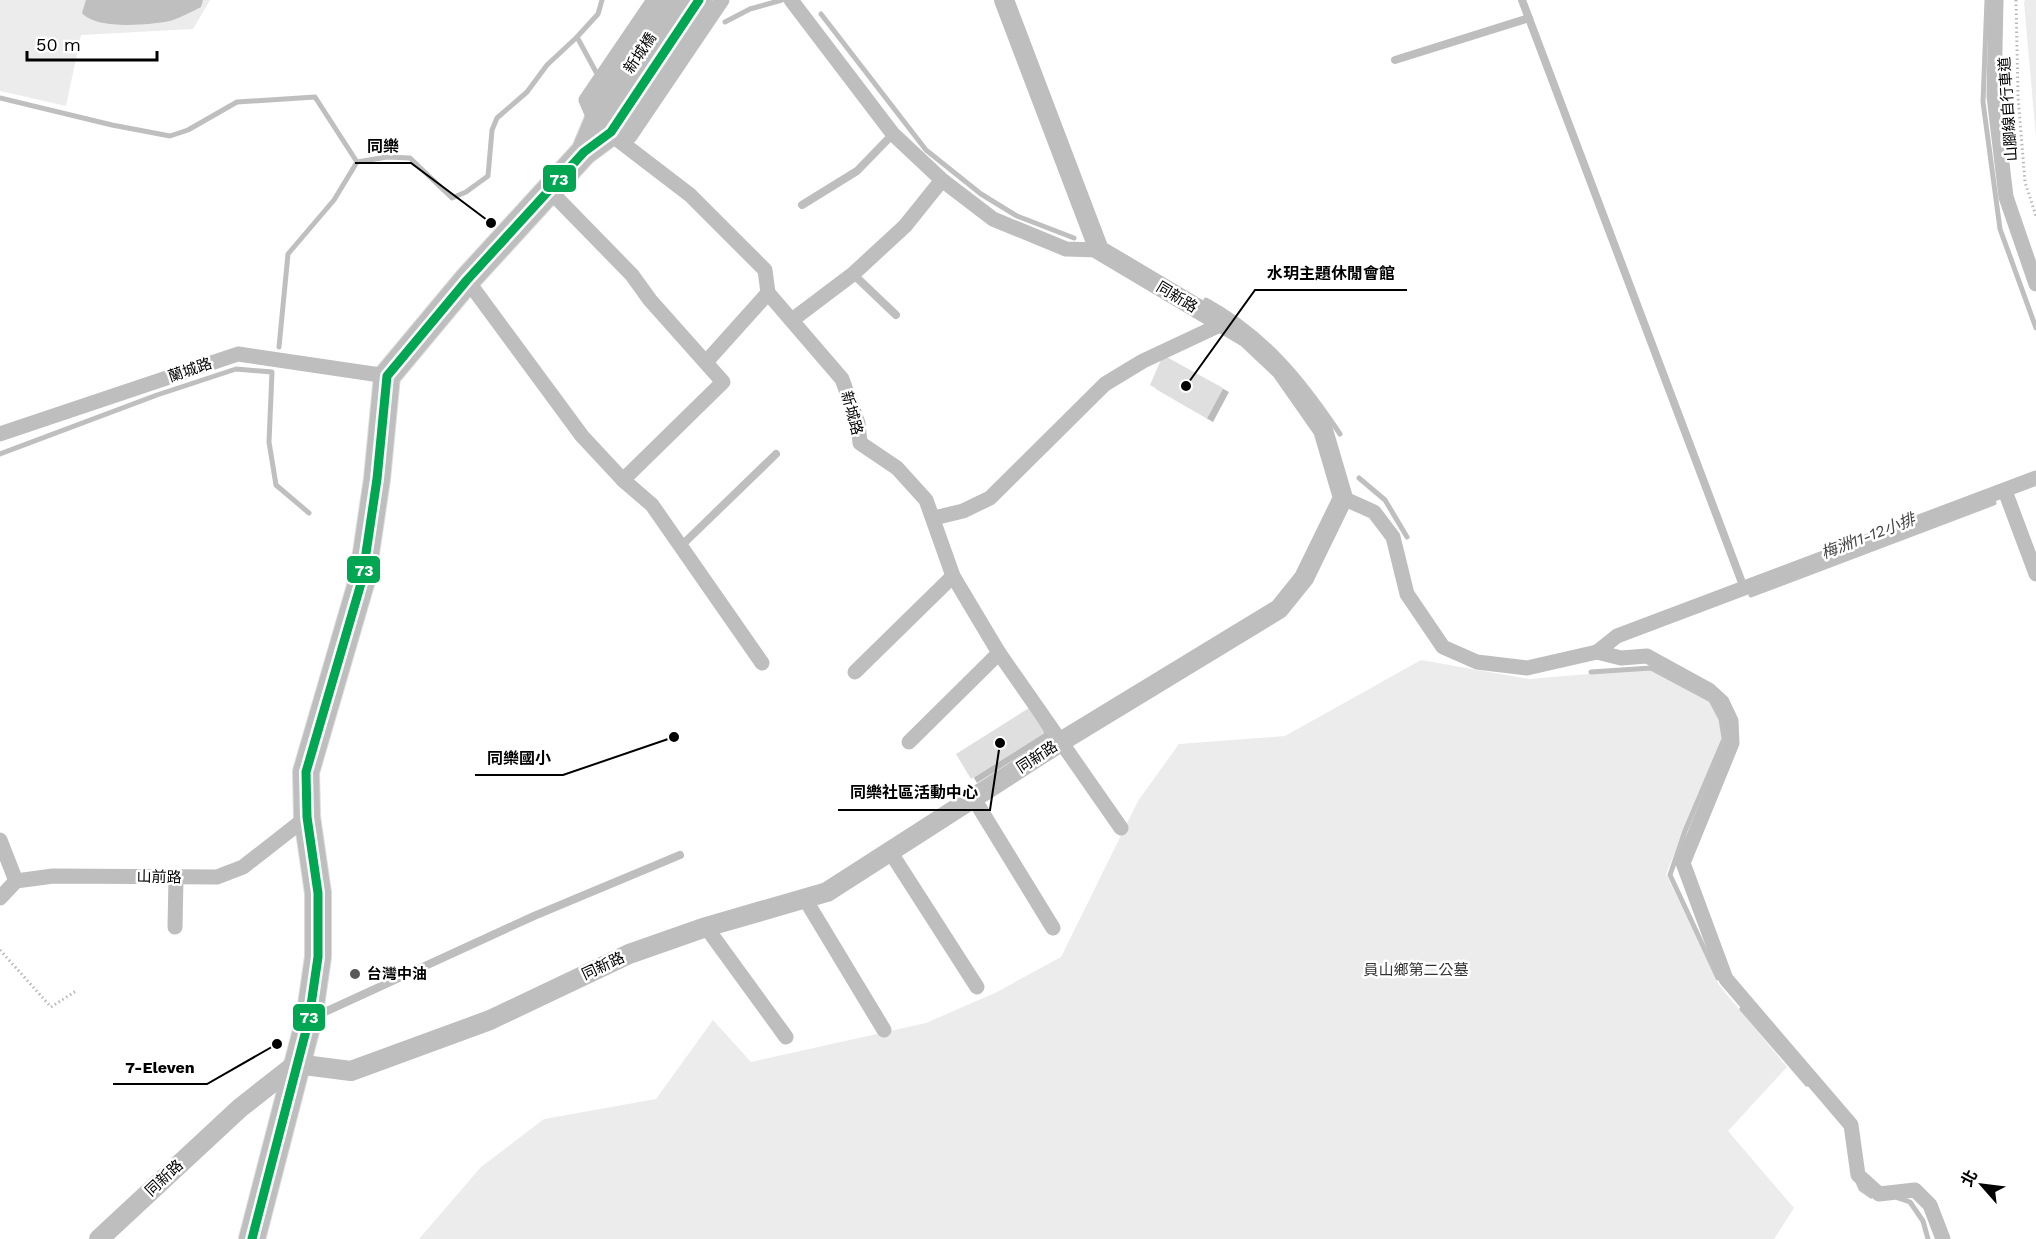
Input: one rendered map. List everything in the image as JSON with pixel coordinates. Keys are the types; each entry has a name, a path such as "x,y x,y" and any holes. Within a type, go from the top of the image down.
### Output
{"main road":[{"name":"新城橋","path":"607,120 676,0"},
{"name":"新城橋","path":"607,120 699,0"},
{"path":"252,1239 309,1019 318,957 318,893 307,817 306,772 362,580 377,478 387,376 467,280 584,152 607,120"}],"street":[{"path":"654,0 586,100 607,120 630,136 722,0"},
{"path":"791,0 893,134 942,180 993,219 1066,249 1099,250 1004,0"},
{"path":"1996,0 1994,96 2006,197 2036,284"},
{"name":"新城路","path":"607,120 690,195 765,270 768,293 842,379 858,423 860,442 897,468 926,500 953,576 999,653 1121,828"},
{"path":"792,320 853,274 905,226 942,180"},
{"path":"549,190 632,274 650,300 707,361 723,382 623,480"},
{"name":"同新路","path":"99,1239 240,1108 296,1064 351,1071 490,1020 629,954 706,927 827,892 1062,741 1280,609 1304,578 1343,498 1323,430 1281,370 1247,338 1099,250"},
{"path":"467,280 582,436 623,480 652,506 762,663"},
{"path":"707,361 768,293"},
{"path":"934,518 963,511 990,498 1105,384 1143,361 1222,324"},
{"name":"蘭城路","path":"0,434 238,354 387,376"},
{"path":"1343,498 1374,512 1393,537 1407,594 1443,647 1477,662 1527,668 1597,652 1617,636 2036,478"},
{"path":"2005,491 2036,574"},
{"path":"855,672 953,576"},
{"path":"1597,652 1621,658 1647,656 1710,690 1722,702 1731,721 1732,743 1683,863 1726,979 1851,1125 1858,1175 1879,1194 1915,1190 1930,1205 1943,1239"},
{"path":"909,742 999,653"},
{"path":"974,799 1053,928"},
{"name":"山前路","path":"16,881 53,876 217,877 243,867 307,817"},
{"path":"0,840 16,881 0,898"},
{"path":"891,853 977,987"},
{"path":"175,927 176,878"},
{"path":"805,899 884,1030"},
{"path":"706,927 786,1037"}],"lane":[{"path":"1521,0 1744,588"},
{"path":"1395,60 1528,18"},
{"path":"802,205 857,171 893,134"},
{"path":"853,274 896,315"},
{"path":"680,547 776,454"},
{"path":"309,1019 534,916 681,855"}],"path":[{"name":"山腳線自行車道","path":"2016,0 2017,85 2025,182 2036,216"},
{"path":"0,950 51,1007 76,991"}],"green space":[{"path":"0,0 210,0 193,29 81,35 66,106 0,91"},
{"path":"2025,0 2036,0 2036,137 2024,3"},
{"name":"員山鄉第二公墓","path":"1421,660 1529,679 1649,669 1709,701 1720,720 1721,740 1666,874 1719,985 1787,1067 1728,1131 1794,1208 1774,1239 419,1239 481,1167 544,1119 656,1099 713,1020 751,1062 926,1023 997,992 1061,957 1138,801 1179,744 1285,736"}],"shaded area":[{"path":"86,0 203,0 201,7 170,21 123,25 99,22 89,18 82,13"}],"building":[{"path":"1163,355 1223,388 1207,418 1150,385"},
{"path":"1029,708 1044,733 971,779 956,754"}],"waterway":[{"path":"577,37 598,14 602,0"},
{"path":"725,22 750,9 782,0"},
{"path":"1987,0 1983,102 2000,229 2036,328"},
{"path":"821,14 926,150 981,194 1017,216 1074,238"},
{"path":"0,98 112,125 170,136 188,130 237,102 315,97 357,162 387,157 410,158 452,198 466,192 488,176 492,130 497,118 527,92 547,65 577,37 596,72"},
{"path":"279,347 288,254 334,200 357,162"},
{"path":"1206,300 1265,342 1297,375 1340,434"},
{"path":"0,454 157,395 236,369 272,372 269,442 276,485 309,513"},
{"path":"1359,478 1385,500 1407,537"},
{"name":"梅洲11-12小排","path":"1751,595 1994,503"},
{"path":"1591,672 1651,668 1711,700 1721,719 1724,739 1685,831 1670,875 1718,978"},
{"path":"1742,1009 1807,1084"},
{"path":"1858,1182 1861,1189 1871,1196"},
{"path":"1898,1198 1910,1202 1923,1221 1928,1239"}],"transit line":[{"name":"73","path":"252,1239 309,1019 318,957 318,893 307,817 306,772 362,580 377,479 387,376 467,280 584,152 611,132 699,0"}],"place":[{"name":"同樂","path":"491,223"},
{"name":"水玥主題休閒會館","path":"1186,386"},
{"name":"同樂國小","path":"674,737"},
{"name":"同樂社區活動中心","path":"1000,743"},
{"name":"台灣中油","path":"355,974"},
{"name":"7-Eleven","path":"277,1044"}]}
